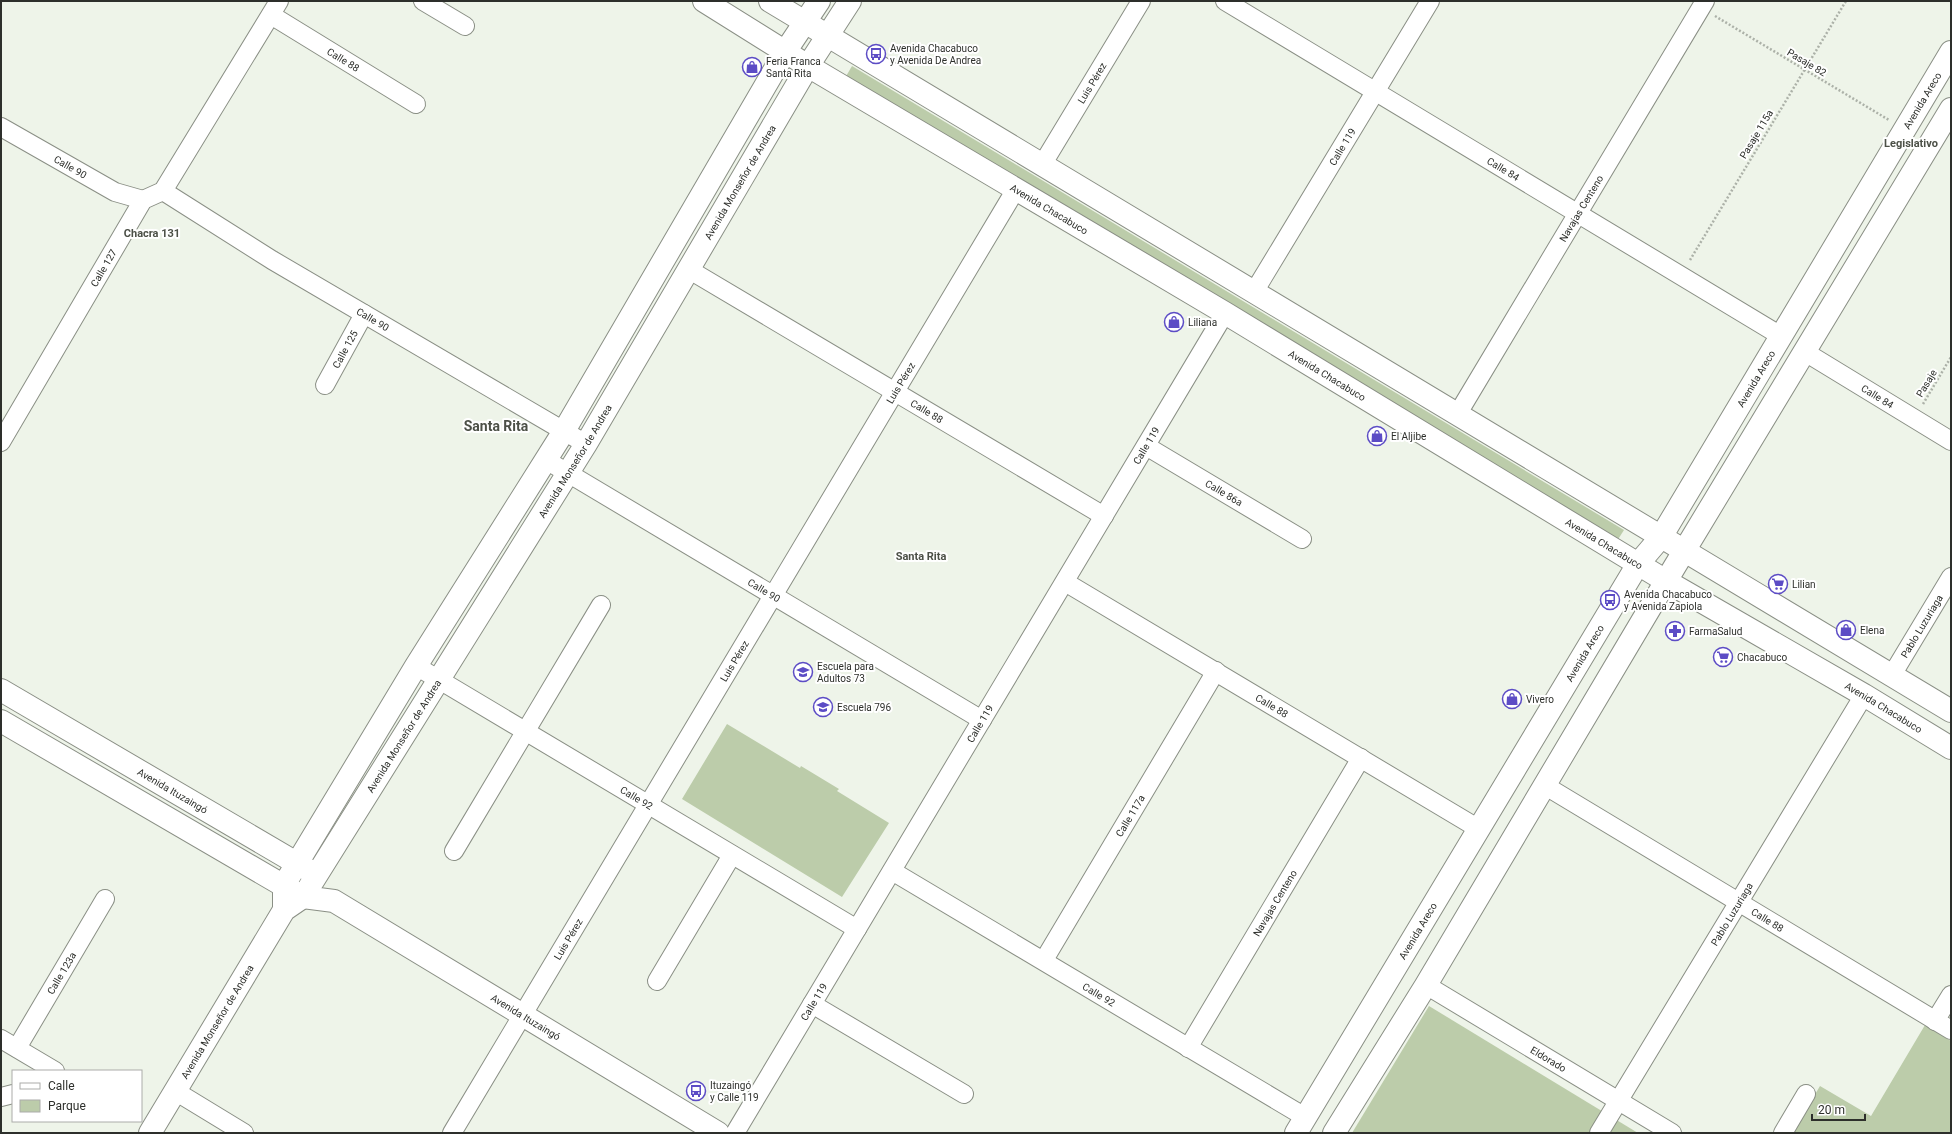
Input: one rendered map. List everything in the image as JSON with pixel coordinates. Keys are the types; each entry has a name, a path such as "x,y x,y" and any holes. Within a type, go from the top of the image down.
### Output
{"main road":[{"name":"Avenida Chacabuco","path":"704,1 808,66 1224,313 1666,581 1864,695 1951,748"},
{"path":"770,1 1951,711"},
{"path":"284,910 284,885 416,666 564,431 785,52 819,1"},
{"name":"Avenida Monseñor de Andrea","path":"147,1127 175,1091 284,910 303,897 439,680 586,444 808,66 850,1"},
{"name":"Avenida Areco","path":"1300,1125 1638,564 1661,537 1951,52"},
{"path":"1334,1133 1426,985 1666,581 1951,109"},
{"name":"Avenida Ituzaingó","path":"1,690 317,875 334,901"},
{"name":"Avenida Ituzaingó","path":"1,721 303,897 334,901 718,1133"}],"street":[{"path":"423,1 465,26"},
{"name":"Luis Pérez","path":"1042,165 1142,1"},
{"name":"Calle 84","path":"1225,1 1577,215 1781,336"},
{"name":"Calle 119","path":"1254,292 1430,1"},
{"name":"Navajas Centeno","path":"1458,415 1577,215 1698,3"},
{"path":"143,200 162,191 275,8"},
{"name":"Calle 88","path":"275,8 416,104"},
{"name":"Calle 90","path":"1,127 115,192 143,200"},
{"name":"Luis Pérez","path":"452,1133 521,1014 896,392 1016,189"},
{"name":"Calle 90","path":"162,191 272,260 586,444"},
{"name":"Calle 127","path":"1,442 143,200"},
{"name":"Calle 88","path":"688,268 1104,516"},
{"name":"Calle 119","path":"735,1133 1065,582 1224,313"},
{"name":"Calle 125","path":"325,385 364,314"},
{"name":"Calle 84","path":"1805,352 1951,441"},
{"name":"Calle 86a","path":"1146,446 1302,539"},
{"name":"Calle 90","path":"546,460 982,720"},
{"name":"Pablo Luzuriaga","path":"1892,675 1951,577"},
{"name":"Calle 88","path":"1065,582 1479,829"},
{"path":"454,851 601,605"},
{"name":"Calle 92","path":"416,666 857,929"},
{"name":"Calle 117a","path":"1044,960 1216,671"},
{"name":"Pablo Luzuriaga","path":"1600,1133 1864,695"},
{"name":"Navajas Centeno","path":"1188,1048 1361,758"},
{"name":"Calle 88","path":"1544,785 1951,1030"},
{"path":"657,981 732,855"},
{"name":"Calle 92","path":"892,871 1044,960 1188,1048 1300,1125"},
{"name":"Calle 123a","path":"17,1048 105,899"},
{"name":"Eldorado","path":"1426,985 1672,1133"},
{"path":"1935,1021 1951,995"},
{"path":"812,1004 964,1094"},
{"path":"1,1039 54,1070"},
{"path":"175,1091 244,1133"},
{"path":"1,1097 12,1094"},
{"path":"1782,1133 1806,1094"}],"path":[{"name":"Pasaje 115a","path":"1680,276 1846,1"},
{"name":"Pasaje 82","path":"1698,3 1805,70 1905,129"},
{"name":"Pasaje","path":"1914,418 1951,357"}],"green space":[{"path":"852,66 1624,530 1617,541 845,78"},
{"path":"727,724 800,768 801,766 839,789 837,791 889,823 842,897 682,799"},
{"path":"1429,1006 1638,1133 1352,1133"},
{"path":"1925,1025 1951,1041 1951,1133 1792,1133 1820,1086 1871,1116"}],"place":[{"name":"Avenida Chacabuco y Avenida De Andrea","path":"876,54"},
{"name":"Feria Franca Santa Rita","path":"752,67"},
{"name":"Liliana","path":"1174,322"},
{"name":"El Aljibe","path":"1377,436"},
{"name":"Lilian","path":"1778,584"},
{"name":"Avenida Chacabuco y Avenida Zapiola","path":"1610,600"},
{"name":"Elena","path":"1846,630"},
{"name":"FarmaSalud","path":"1675,631"},
{"name":"Chacabuco","path":"1723,657"},
{"name":"Escuela para Adultos 73","path":"803,672"},
{"name":"Vivero","path":"1512,699"},
{"name":"Escuela 796","path":"823,707"},
{"name":"Ituzaingó y Calle 119","path":"696,1091"}],"district":[{"name":"Legislativo","path":"1911,143"},
{"name":"Chacra 131","path":"152,233"},
{"name":"Santa Rita","path":"496,426"},
{"name":"Santa Rita","path":"921,556"}]}
